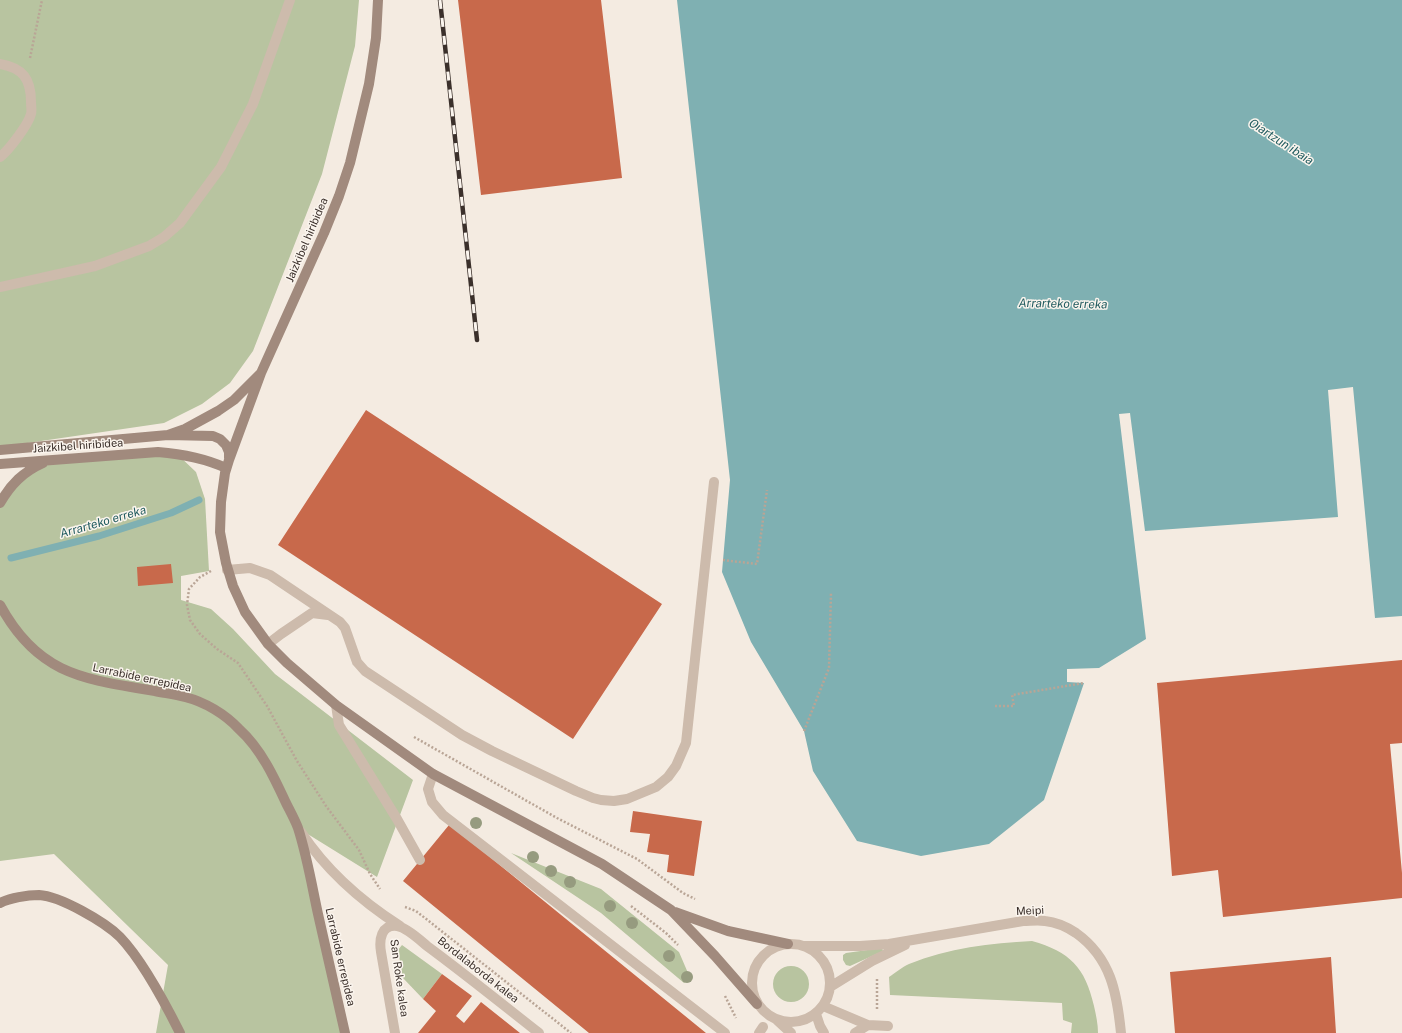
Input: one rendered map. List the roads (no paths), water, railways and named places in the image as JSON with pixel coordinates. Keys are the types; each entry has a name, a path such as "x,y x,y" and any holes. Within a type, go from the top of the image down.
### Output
{"street":[{"path":"0,286 95,266 149,246 164,237 180,223 221,167 253,104 290,0"},
{"name":"Jaizkibel hiribidea","path":"168,435 185,429 218,411 234,400 261,373 324,234 350,163 369,84 376,38 378,0"},
{"path":"0,64 12,66 26,76 31,90 31,114 21,132 6,153 0,157"},
{"path":"261,373 227,464 220,509 220,532 226,566 233,586 245,612 268,644 287,663 336,705 433,774 602,864 671,910 715,956 766,1014 777,1020 791,1033"},
{"name":"Jaizkibel hiribidea","path":"0,450 168,435 213,436 226,444 229,452 227,464 193,456 158,452 0,464"},
{"path":"0,456 48,445"},
{"path":"0,503 7,490 17,479 30,469 44,463 60,460"},
{"path":"226,566 250,568 270,575 340,622 345,628 357,662 365,671 462,735 492,751 593,798 614,801 627,799 656,787 668,777 676,766 686,743 714,482"},
{"name":"Larrabide errepidea","path":"0,606 10,623 24,640 39,654 56,666 75,675 95,681 185,697 205,704 223,715 240,729 265,762 298,827 345,1033"},
{"path":"268,644 312,613 331,616"},
{"path":"336,705 339,725 397,819 420,860"},
{"path":"433,774 428,789 432,802 443,815 725,1033"},
{"name":"Bordalaborda kalea","path":"298,827 329,869 366,902 435,952 539,1033"},
{"path":"0,903 40,895 61,901 96,920 119,937 141,964 180,1033"},
{"path":"671,910 728,931 804,946 816,953 824,963 829,974 830,987 828,997 823,1006 816,1014 798,1022 777,1020"},
{"name":"Meipi","path":"804,946 860,946 917,940 1023,921 1046,921 1068,928 1086,941 1102,959 1112,981 1118,1004 1121,1033"},
{"name":"San Roke kalea","path":"395,1033 380,939 386,928 391,926 401,927"},
{"name":"Meipi","path":"830,987 878,958 917,940"},
{"path":"757,1004 752,991 752,978 756,965 764,955 775,948 788,944"},
{"path":"823,1006 872,1025 888,1026"},
{"path":"816,1014 824,1033"},
{"path":"855,1033 872,1025"}],"water":[{"name":"Oiartzun ibaia","path":"677,0 1402,0 1402,616 1375,618 1353,387 1328,390 1338,517 1145,531 1130,413 1119,414 1146,639 1099,668 1067,669 1067,682 1084,683 1044,800 989,844 921,856 857,841 813,771 804,731 751,642 722,572 730,480"}],"waterway":[{"name":"Arrarteko erreka","path":"11,558 99,536 171,513 199,500"}],"railway":[{"path":"440,0 477,340"}]}
